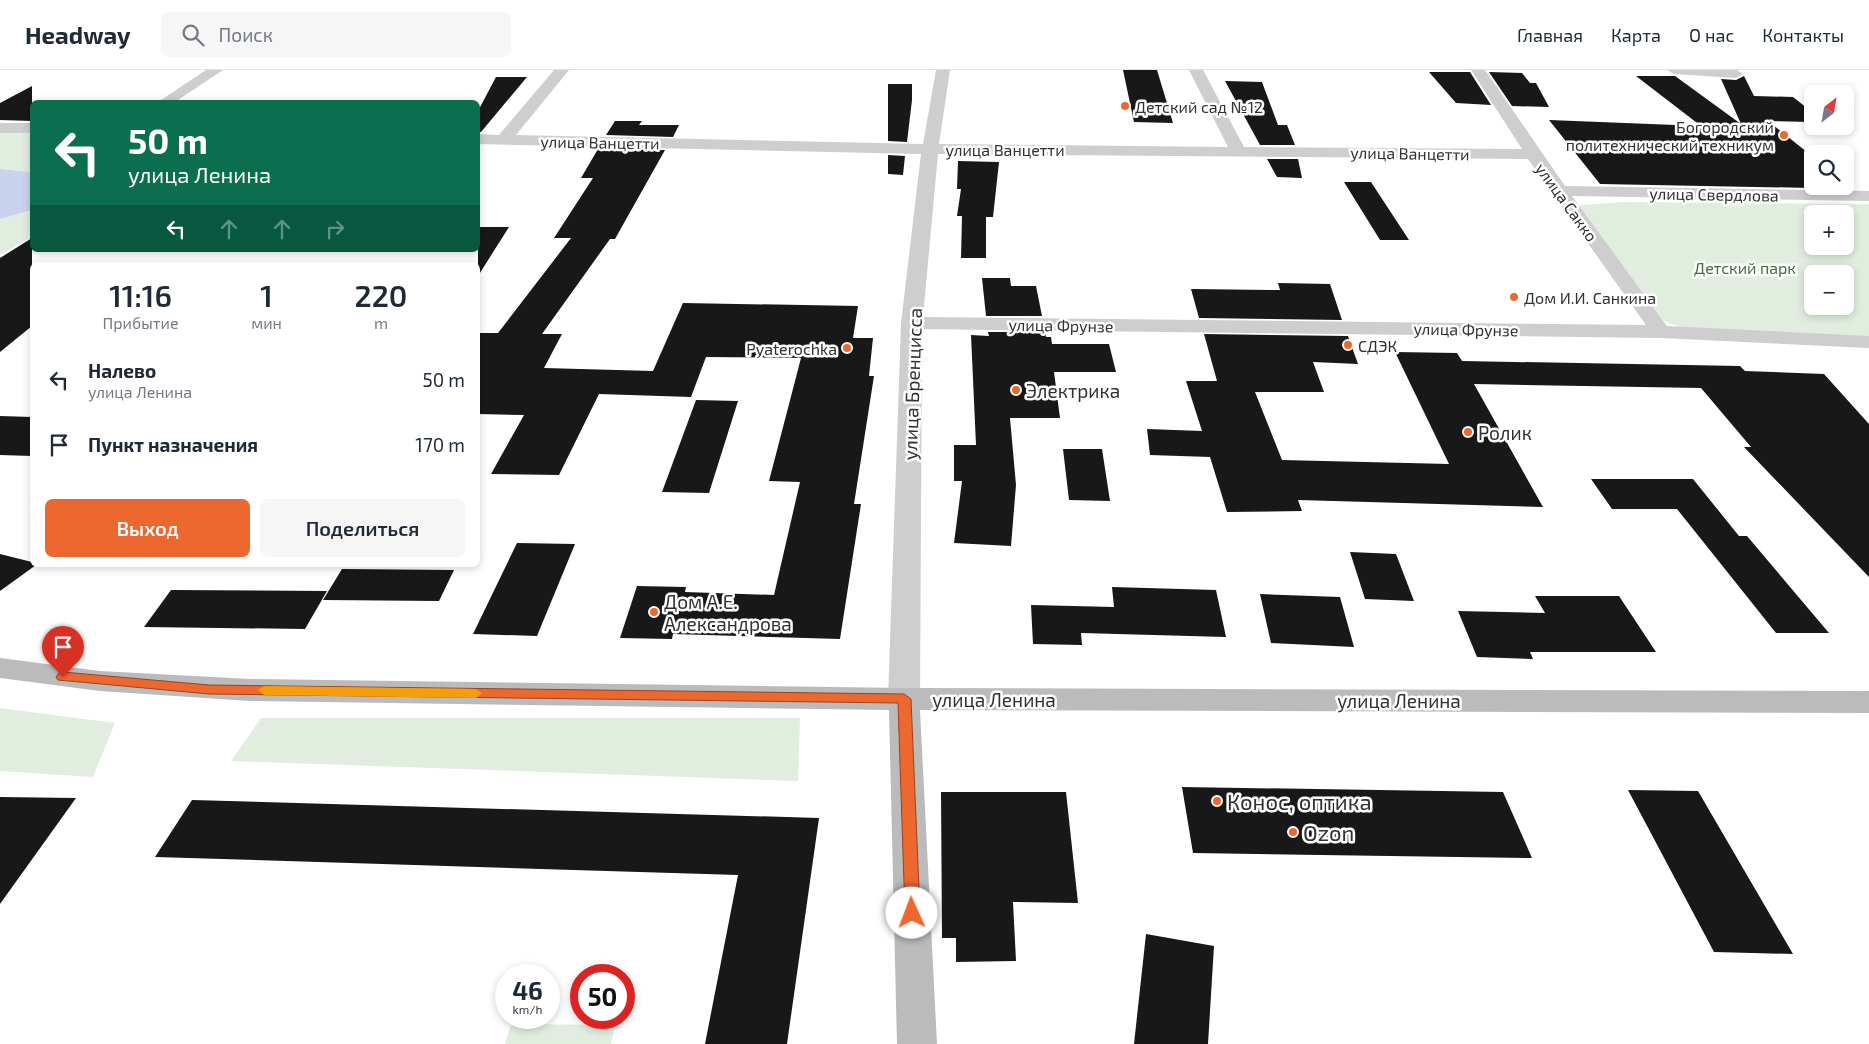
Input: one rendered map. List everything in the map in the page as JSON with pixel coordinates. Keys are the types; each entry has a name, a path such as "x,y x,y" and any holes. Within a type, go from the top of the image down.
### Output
{"main road":[{"name":"улица Ленина","path":"2,671 209,689 904,699 1869,702"},
{"path":"904,699 917,1044"}],"street":[{"path":"169,100 216,70"},
{"path":"504,140 562,70"},
{"name":"улица Бренцисса","path":"904,699 912,323 930,149 944,70"},
{"path":"1196,70 1238,151"},
{"name":"улица Сакко","path":"1478,70 1533,154 1661,332"},
{"path":"1674,70 1736,74"},
{"path":"0,128 30,128"},
{"name":"улица Ванцетти","path":"480,139 930,149 1533,154"},
{"name":"улица Свердлова","path":"1560,191 1869,196"},
{"name":"улица Фрунзе","path":"912,323 1661,332 1869,342"}],"green space":[{"path":"0,130 30,131 30,172 0,169"},
{"name":"Детский парк","path":"1624,202 1869,204 1869,337 1680,327 1664,321 1611,253 1580,208 1581,205"},
{"path":"30,211 30,238 0,255 0,219"},
{"path":"0,708 115,723 93,777 0,771"},
{"path":"261,718 800,718 798,781 231,761"},
{"path":"560,1024 570,1025 570,1029 614,1029 611,1044 505,1044 510,1029 560,1029"}],"water":[{"path":"0,169 30,172 30,211 0,219"}],"building":[{"path":"1123,70 1157,70 1173,123 1134,122"},
{"path":"1429,72 1470,72 1491,105 1456,103"},
{"path":"1489,72 1522,73 1530,83 1536,83 1549,107 1512,106"},
{"path":"1636,76 1675,76 1741,124 1721,79 1736,80 1744,76 1754,96 1793,97 1804,106 1804,122 1768,121 1804,150 1804,188 1600,184 1549,120 1701,126"},
{"path":"496,77 527,77 481,132 480,107"},
{"path":"1225,81 1262,82 1278,125 1287,125 1295,145 1260,145"},
{"path":"888,84 912,84 907,142 888,141"},
{"path":"32,86 30,121 0,120 0,103"},
{"path":"615,121 642,121 639,125 679,125 673,137 606,135"},
{"path":"598,149 665,150 615,239 610,239 542,334 562,334 544,368 653,371 683,303 858,306 853,338 873,338 869,376 874,376 854,504 861,504 840,639 673,634 672,639 620,638 637,586 686,587 685,592 774,595 800,482 769,481 801,358 706,357 691,397 599,394 559,475 491,474 524,415 480,414 480,333 498,333 571,238 554,238 593,178 581,178"},
{"path":"888,155 905,156 903,175 888,174"},
{"path":"1267,159 1298,159 1302,178 1277,177"},
{"path":"958,161 999,162 993,217 986,217 986,258 961,258 962,216 957,216 961,189 957,189"},
{"path":"1344,182 1371,182 1409,240 1380,240"},
{"path":"480,227 509,227 480,273 480,262 478,262"},
{"path":"30,239 32,262 30,262 30,328 0,352 0,258"},
{"path":"982,278 1010,278 1011,286 1036,286 1042,316 986,316"},
{"path":"1278,283 1330,284 1342,320 1199,318 1191,289 1280,290"},
{"path":"988,332 1045,332 1046,337 1051,337 1052,344 1109,344 1116,372 1054,372 1060,418 1010,418 1016,485 1011,546 954,543 962,481 954,481 954,445 976,445 971,335 989,336"},
{"path":"1204,334 1348,336 1358,364 1313,362 1324,392 1255,392 1282,460 1449,464 1395,352 1457,353 1462,361 1740,366 1745,371 1824,374 1869,424 1869,577 1744,447 1751,447 1701,388 1474,384 1543,507 1298,500 1302,511 1227,512 1210,457 1150,455 1147,429 1202,431 1186,381 1217,381"},
{"path":"696,400 738,401 709,493 662,492"},
{"path":"0,416 30,417 30,456 0,455"},
{"path":"1063,449 1102,449 1110,501 1069,500"},
{"path":"1591,479 1693,479 1739,536 1747,536 1829,633 1776,633 1677,509 1612,509"},
{"path":"517,543 575,544 537,636 473,634"},
{"path":"1350,552 1396,554 1414,601 1365,599"},
{"path":"0,554 30,562 30,567 33,567 0,591"},
{"path":"342,569 454,570 439,601 323,600"},
{"path":"1112,587 1216,590 1226,637 1081,633 1082,645 1033,644 1031,605 1114,607"},
{"path":"171,590 327,591 305,629 144,627"},
{"path":"1260,594 1340,597 1354,647 1271,643"},
{"path":"1535,596 1619,596 1656,652 1530,652 1533,659 1477,657 1458,611 1545,613"},
{"path":"1182,787 1503,792 1532,858 1193,853"},
{"path":"1628,790 1698,791 1793,954 1714,952"},
{"path":"941,792 1066,792 1078,903 1013,902 1016,961 956,962 956,938 942,938"},
{"path":"0,797 76,798 0,904"},
{"path":"192,800 819,818 787,1044 705,1044 738,875 155,857"},
{"path":"1146,934 1214,946 1208,1044 1134,1044"}],"slow traffic":[{"path":"264,690 476,693"}],"place":[{"name":"Детский сад №12","path":"1125,106"},
{"name":"Богородский политехнический техникум","path":"1784,135"},
{"name":"Дом И.И. Санкина","path":"1514,297"},
{"name":"СДЭК","path":"1348,345"},
{"name":"Pyaterochka","path":"847,348"},
{"name":"Электрика","path":"1016,390"},
{"name":"Ролик","path":"1468,432"},
{"name":"Дом А.Е. Александрова","path":"654,612"},
{"name":"Конос, оптика","path":"1217,801"},
{"name":"Ozon","path":"1293,832"}],"route":[{"path":"63,677 209,689 904,699 912,913"}]}
